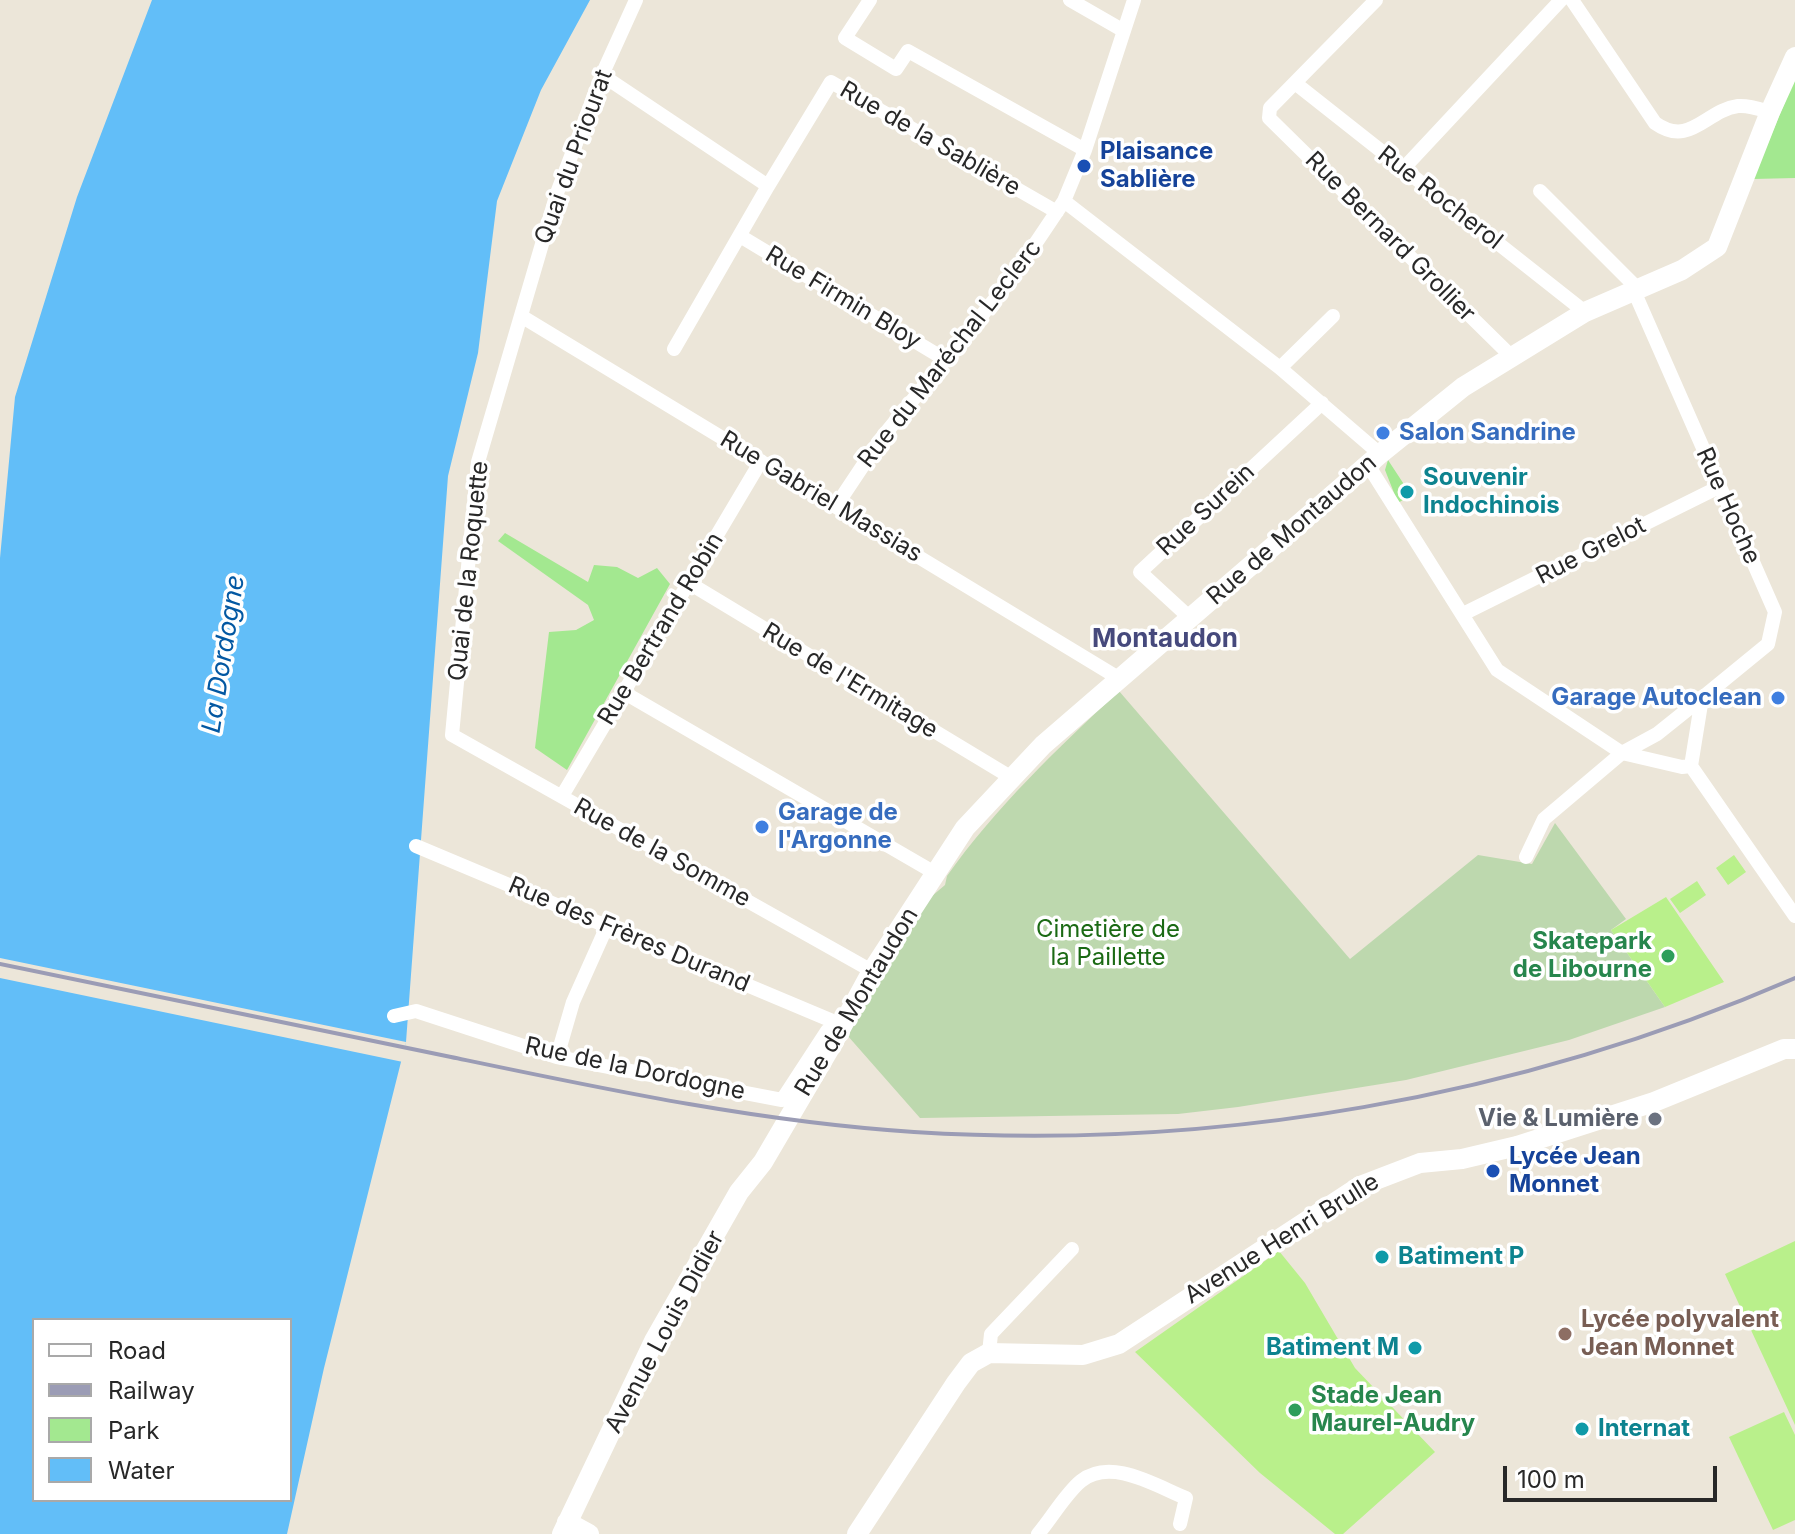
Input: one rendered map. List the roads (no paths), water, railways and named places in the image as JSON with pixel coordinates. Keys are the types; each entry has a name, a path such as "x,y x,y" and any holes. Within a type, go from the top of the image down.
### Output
{"main road":[{"name":"Rue de Montaudon","path":"778,1137 788,1105 842,1025 872,971 965,828 1043,745 1463,387 1585,312 1682,270 1717,247 1795,57"},
{"name":"Avenue Henri Brulle","path":"989,1353 1083,1355 1102,1351 1119,1344 1360,1186 1420,1163 1462,1159 1517,1146 1654,1102 1784,1049 1795,1049"},
{"name":"Avenue Louis Didier","path":"565,1528 654,1341 739,1192 778,1137"},
{"path":"861,1533 956,1383 971,1363 989,1353"},
{"path":"565,1528 589,1534"}],"street":[{"name":"Quai du Priourat","path":"521,316 557,193 602,75 636,0"},
{"path":"870,0 845,38 896,69 908,51 1085,150"},
{"path":"1070,0 1124,31"},
{"name":"Rue du Maréchal Leclerc","path":"836,506 880,440 1013,277 1061,207 1085,150 1134,0"},
{"path":"1295,83 1376,0"},
{"path":"1403,169 1561,0"},
{"path":"1572,0 1655,123 1663,128 1683,132 1736,106 1774,104"},
{"path":"602,75 768,186"},
{"name":"Rue de la Sablière","path":"768,186 831,82 1061,207 1280,368 1322,403 1374,460 1497,670 1622,753"},
{"name":"Rue Bernard Grollier","path":"1295,83 1270,108 1269,118 1512,357"},
{"name":"Rue Rocherol","path":"1295,83 1585,312"},
{"name":"Rue Firmin Bloy","path":"674,349 768,186"},
{"path":"1540,191 1636,290"},
{"name":"Rue Firmin Bloy","path":"740,236 946,360"},
{"name":"Rue Hoche","path":"1526,857 1544,819 1622,753 1657,734 1768,644 1775,612 1636,290"},
{"name":"Rue Gabriel Massias","path":"521,316 1120,679"},
{"name":"Quai de la Roquette","path":"452,735 478,462 521,316"},
{"path":"1280,368 1333,316"},
{"name":"Rue Surein","path":"1190,618 1140,572 1322,403"},
{"name":"Rue Bertrand Robin","path":"562,796 761,461"},
{"name":"Rue Grelot","path":"1463,614 1719,487"},
{"name":"Rue de l'Ermitage","path":"689,583 1012,778"},
{"path":"623,692 935,873"},
{"path":"1702,698 1691,766 1795,916"},
{"name":"Rue de la Somme","path":"452,735 872,971"},
{"path":"1622,753 1682,767 1691,766"},
{"name":"Rue des Frères Durand","path":"416,846 842,1025"},
{"path":"557,1057 573,1002 607,926"},
{"name":"Rue de la Dordogne","path":"394,1016 416,1011 557,1057 788,1105"},
{"path":"989,1353 991,1334 1072,1249"},
{"path":"1038,1534 1081,1481 1103,1470 1123,1473 1186,1498 1180,1524"}],"water":[{"name":"La Dordogne","path":"152,0 590,0 541,90 497,201 478,353 448,476 406,1042 324,1368 287,1534 0,1534 0,558 15,397 77,197"}],"railway":[{"path":"0,964 681,1103 856,1127 1027,1136 1140,1133 1252,1123 1364,1107 1474,1084 1583,1055 1690,1020 1795,978"}],"place":[{"name":"Plaisance Sablière","path":"1084,166"},
{"name":"Salon Sandrine","path":"1383,433"},
{"name":"Souvenir Indochinois","path":"1407,492"},
{"name":"Garage Autoclean","path":"1778,698"},
{"name":"Garage de l'Argonne","path":"762,827"},
{"name":"Skatepark de Libourne","path":"1668,956"},
{"name":"Vie & Lumière","path":"1655,1119"},
{"name":"Lycée Jean Monnet","path":"1493,1171"},
{"name":"Batiment P","path":"1382,1257"},
{"name":"Lycée polyvalent Jean Monnet","path":"1565,1334"},
{"name":"Batiment M","path":"1415,1348"},
{"name":"Stade Jean Maurel-Audry","path":"1295,1410"},
{"name":"Internat","path":"1582,1429"}],"district":[{"name":"Montaudon","path":"1165,639"}],"park label":[{"name":"Cimetière de la Paillette","path":"1108,944"}]}
